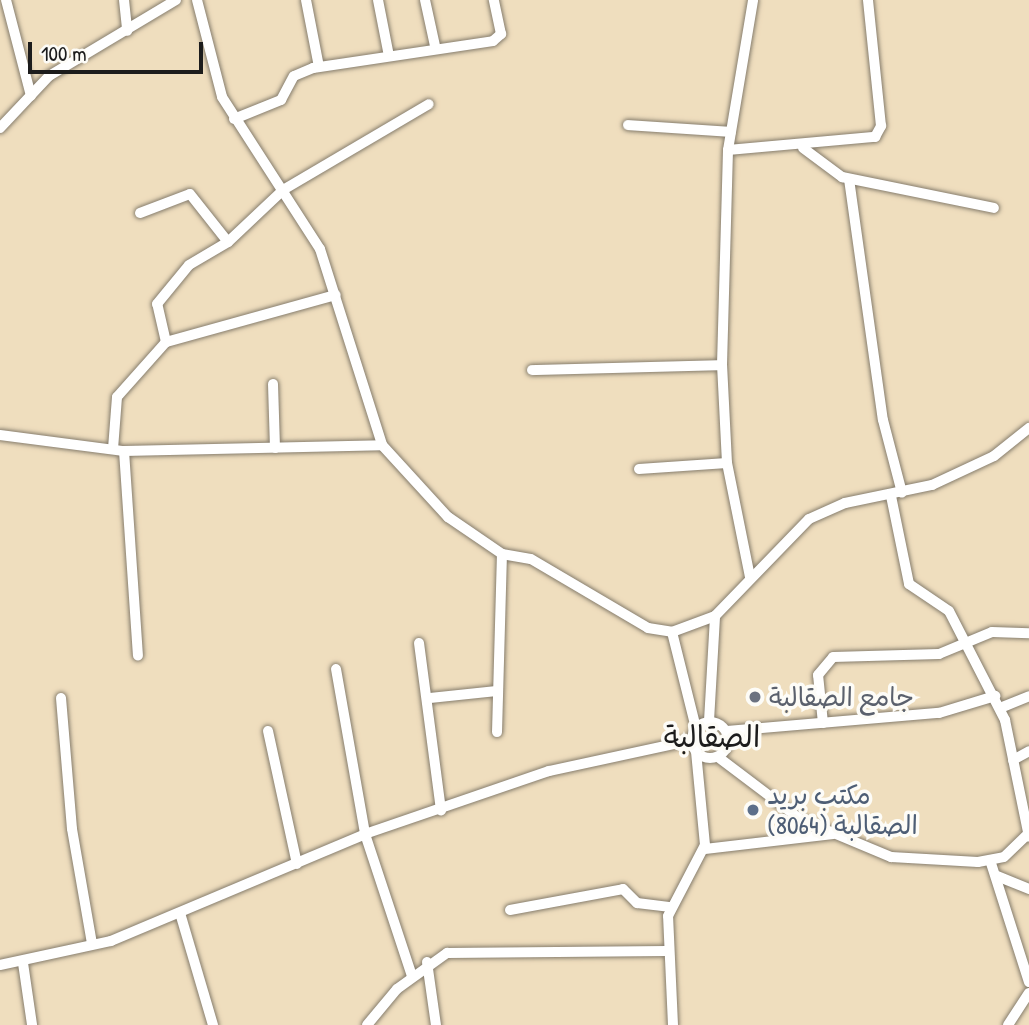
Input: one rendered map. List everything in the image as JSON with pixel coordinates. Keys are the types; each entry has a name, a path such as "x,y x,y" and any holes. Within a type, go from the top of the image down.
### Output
{"street":[{"path":"6,0 31,96"},
{"path":"124,0 127,31"},
{"path":"0,128 49,76 176,0"},
{"path":"197,0 211,63 234,119 320,249 383,445 448,517 502,554 531,559 648,628 672,632 715,616 809,519 845,503 902,493 994,456 1029,428"},
{"path":"306,0 319,67"},
{"path":"378,0 389,56"},
{"path":"425,0 435,46"},
{"path":"234,119 281,100 295,76 319,67 435,46 493,41 501,34 494,0"},
{"path":"750,577 727,463 722,365 728,150 753,0"},
{"path":"728,150 803,148 867,141 880,131 868,0"},
{"path":"166,342 157,304 189,265 228,242 283,190 429,104"},
{"path":"628,125 731,132"},
{"path":"803,148 849,179 994,208"},
{"path":"849,179 883,420 902,493"},
{"path":"140,213 190,194 228,242"},
{"path":"113,449 117,397 166,342 336,295"},
{"path":"531,370 722,365"},
{"path":"273,384 275,448"},
{"path":"0,435 124,451 383,445"},
{"path":"124,451 138,656"},
{"path":"639,469 727,463"},
{"path":"696,751 718,757 770,802 835,834 910,860 990,860 1014,851 1028,836 1027,816 1000,708 943,603 909,584 891,496"},
{"path":"496,732 502,554"},
{"path":"709,721 715,616"},
{"path":"672,632 696,728 692,740 696,751 705,849 671,906 667,951 673,1025"},
{"path":"822,723 818,675 828,659 939,654 992,632 1029,633"},
{"path":"419,643 430,698 441,811"},
{"path":"336,669 365,834 412,976"},
{"path":"430,698 497,691"},
{"path":"1000,708 1029,695"},
{"path":"709,721 727,731 939,713 995,696"},
{"path":"61,698 72,829 92,944"},
{"path":"696,728 709,721"},
{"path":"268,731 297,864"},
{"path":"718,757 729,743 727,731"},
{"path":"0,965 23,963 92,944 180,913 365,834 611,753 692,740"},
{"path":"1013,760 1029,751"},
{"path":"705,849 835,834"},
{"path":"990,860 1024,948 1029,982"},
{"path":"997,876 1029,889"},
{"path":"510,910 623,889 637,903 671,906"},
{"path":"180,913 213,1025"},
{"path":"367,1025 427,962 459,950 667,951"},
{"path":"427,962 436,1025"},
{"path":"23,963 32,1025"},
{"path":"1008,1025 1029,993"}],"place":[{"name":"جامع الصقالبة","path":"755,697"},
{"name":"مكتب بريد الصقالبة (8064)","path":"753,810"}],"district":[{"name":"الصقالبة","path":"712,736"}]}
